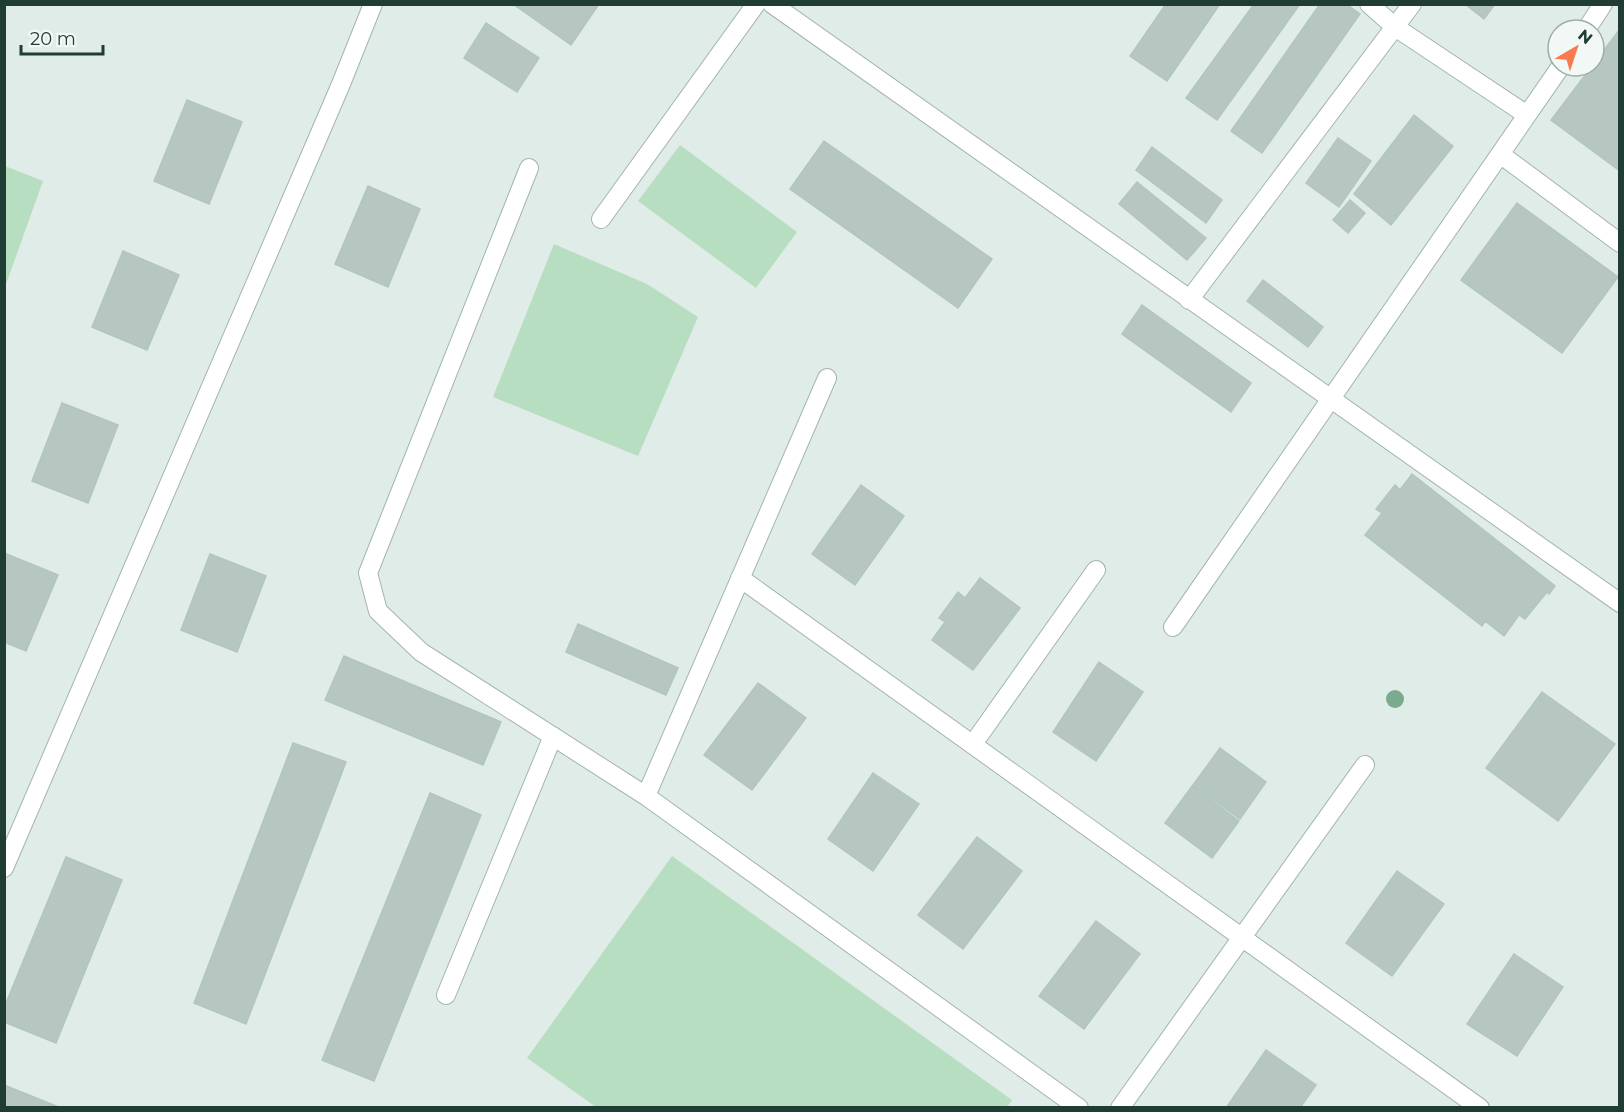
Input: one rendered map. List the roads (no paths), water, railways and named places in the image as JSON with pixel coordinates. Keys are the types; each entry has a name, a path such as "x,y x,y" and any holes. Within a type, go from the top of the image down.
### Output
{"lane":[{"path":"4,868 341,84 373,4"},
{"path":"601,219 756,4"},
{"path":"772,4 1620,603"},
{"path":"1369,4 1395,27 1527,115"},
{"path":"1189,300 1412,4"},
{"path":"1594,18 1603,4"},
{"path":"1173,627 1553,78"},
{"path":"1500,154 1620,243"},
{"path":"529,168 368,573 378,611 421,652 646,796 1079,1107"},
{"path":"646,796 827,378"},
{"path":"973,744 1096,570"},
{"path":"740,578 1480,1107"},
{"path":"446,995 553,736"},
{"path":"1120,1107 1365,765"}]}
